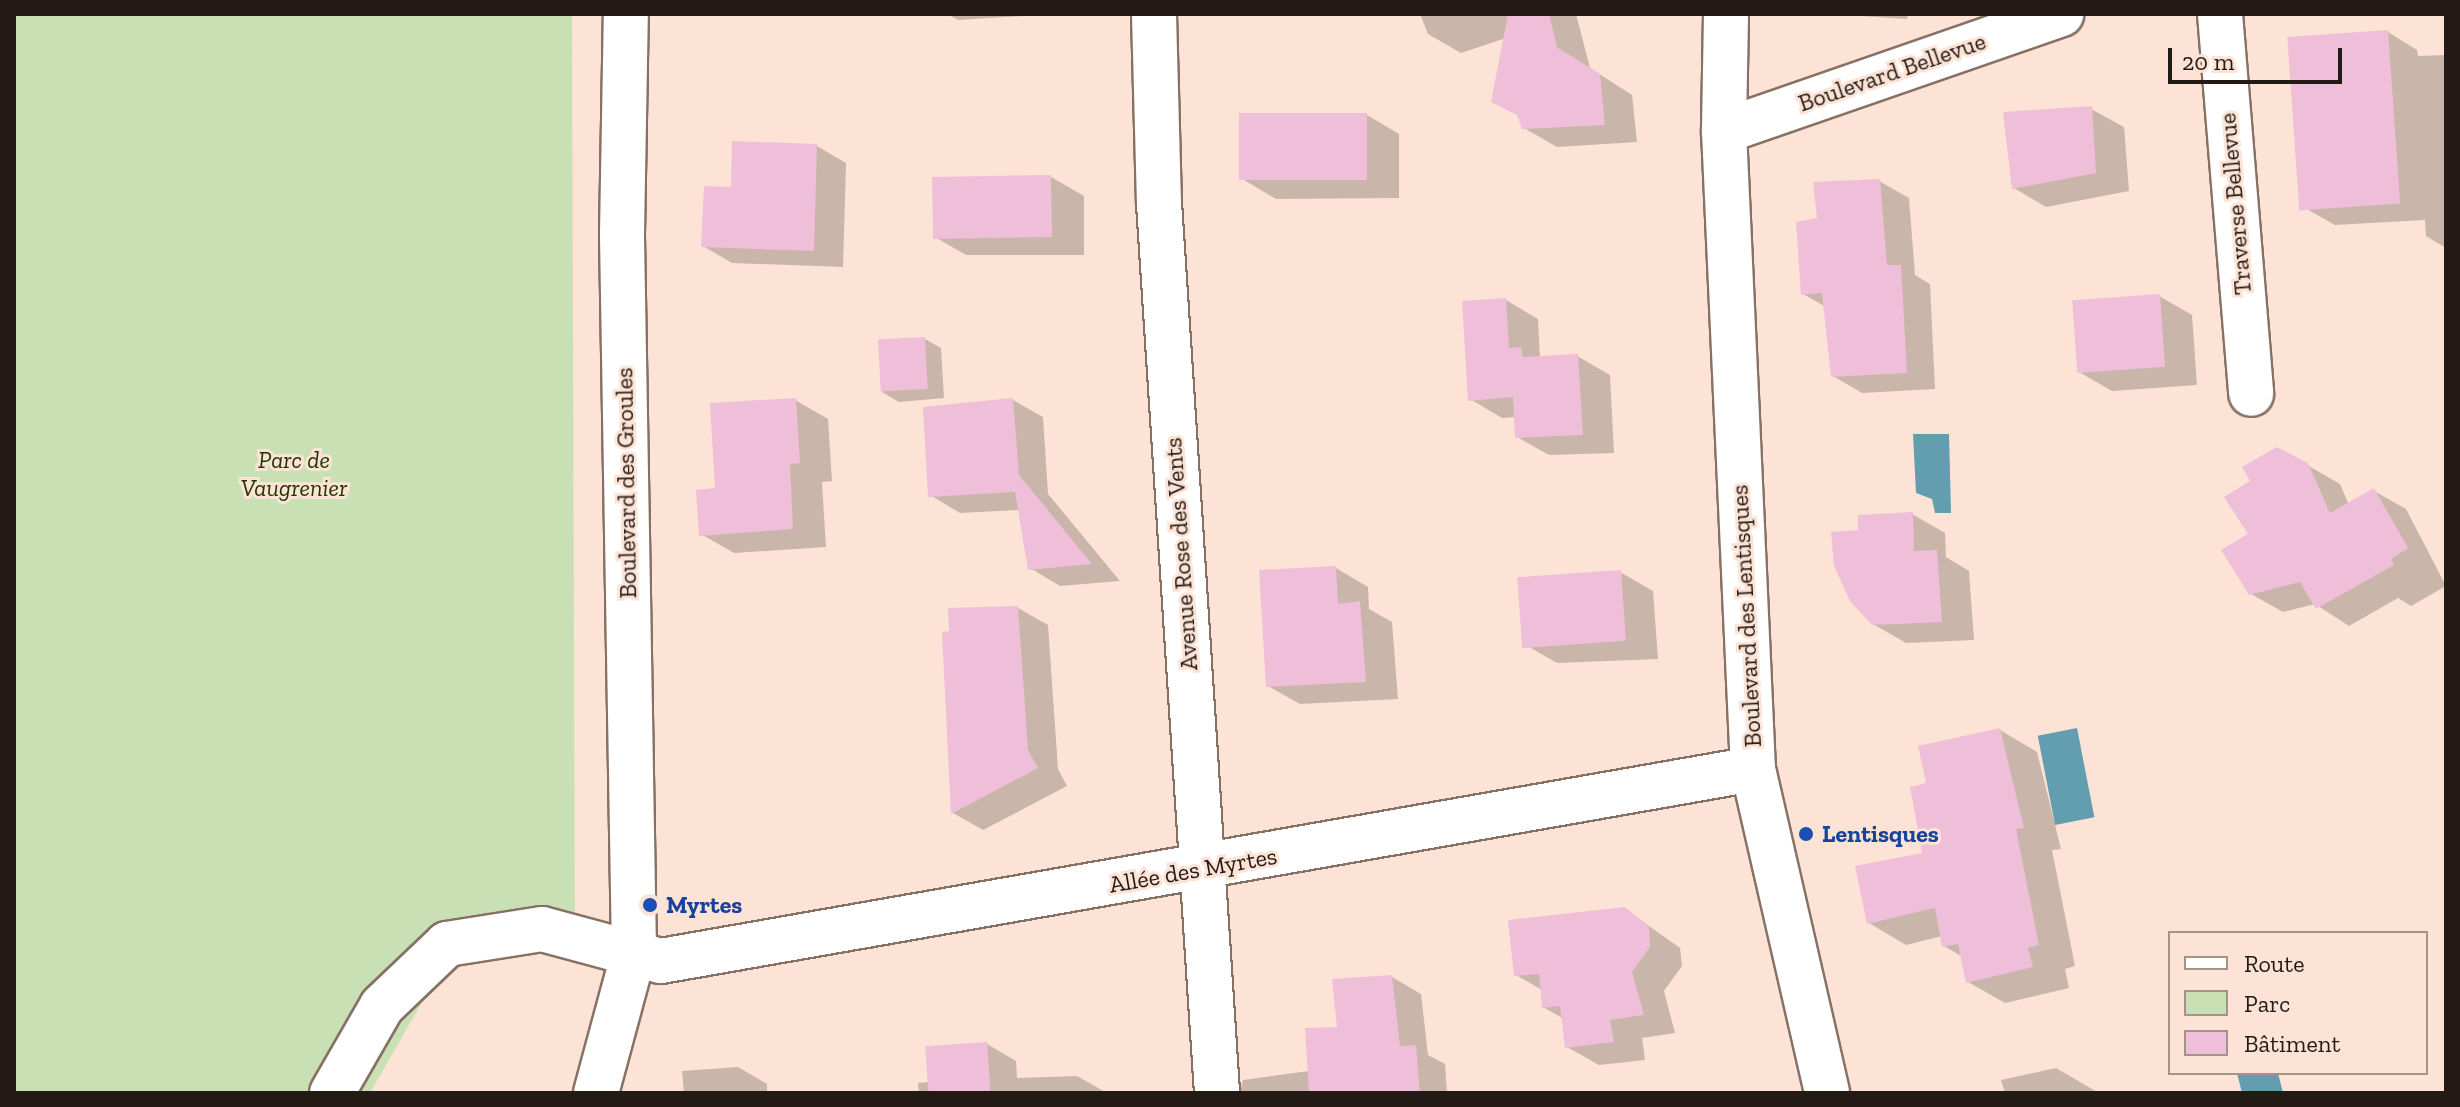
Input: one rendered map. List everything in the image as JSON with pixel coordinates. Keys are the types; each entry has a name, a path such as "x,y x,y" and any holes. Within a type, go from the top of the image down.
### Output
{"street":[{"name":"Boulevard des Groules","path":"626,14 622,234 634,952"},
{"name":"Avenue Rose des Vents","path":"1154,14 1159,203 1199,869 1217,1093"},
{"name":"Boulevard des Lentisques","path":"1726,14 1724,131 1753,769 1827,1093"},
{"name":"Boulevard Bellevue","path":"1724,131 2061,14"},
{"name":"Traverse Bellevue","path":"2220,14 2251,394"},
{"name":"Allée des Myrtes","path":"332,1093 382,1006 447,944 542,929 661,961 1199,869 1753,769"},
{"path":"596,1093 634,952"}],"green space":[{"name":"Parc de Vaugrenier","path":"14,14 572,14 575,960 461,934 370,1093 14,1093"}],"water":[{"path":"1913,434 1949,434 1951,513 1935,513 1932,499 1916,493"},
{"path":"2077,728 2094,817 2055,825 2038,736"},
{"path":"2238,1075 2278,1075 2283,1093 2242,1093"}],"building":[{"path":"1508,14 1549,14 1557,47 1600,74 1605,125 1522,129 1517,115 1491,102"},
{"path":"2388,30 2400,204 2299,211 2287,37"},
{"path":"2092,106 2096,173 2012,189 2003,112"},
{"path":"1239,113 1367,113 1367,180 1239,180"},
{"path":"732,141 817,144 814,251 701,247 704,186 731,187"},
{"path":"1051,175 1052,237 933,239 932,177"},
{"path":"1880,179 1887,265 1901,265 1907,373 1831,377 1822,293 1801,295 1796,222 1817,218 1813,182"},
{"path":"2160,294 2165,367 2077,373 2072,300"},
{"path":"1506,298 1509,348 1521,347 1523,357 1578,354 1583,435 1515,438 1513,397 1468,401 1462,301"},
{"path":"925,337 928,389 881,391 878,339"},
{"path":"796,398 800,463 790,464 793,529 699,536 696,490 715,488 710,403"},
{"path":"1013,398 1019,475 1092,564 1028,570 1015,492 928,497 923,407"},
{"path":"2277,447 2308,463 2330,513 2374,488 2408,548 2391,559 2394,565 2316,609 2300,582 2249,595 2221,550 2248,534 2224,497 2250,481 2242,467"},
{"path":"1913,512 1914,551 1937,550 1942,622 1872,625 1850,601 1834,566 1831,532 1858,530 1858,515"},
{"path":"1336,566 1338,604 1360,601 1366,682 1266,687 1259,570"},
{"path":"1621,570 1626,641 1522,648 1517,577"},
{"path":"1018,606 1028,750 1038,768 951,814 942,632 949,631 948,608"},
{"path":"2000,728 2024,828 2016,829 2039,945 2028,948 2033,967 1966,983 1958,944 1942,947 1935,908 1867,924 1855,866 1922,853 1910,787 1926,783 1918,746"},
{"path":"1625,907 1649,927 1650,947 1632,972 1644,1015 1610,1020 1614,1042 1565,1048 1560,1006 1542,1008 1539,974 1514,976 1508,920"},
{"path":"1392,975 1400,1046 1416,1045 1420,1093 1309,1093 1305,1028 1337,1027 1332,979"},
{"path":"987,1042 991,1093 928,1093 925,1046"}],"place":[{"name":"Lentisques","path":"1806,834"},
{"name":"Myrtes","path":"650,905"}]}
